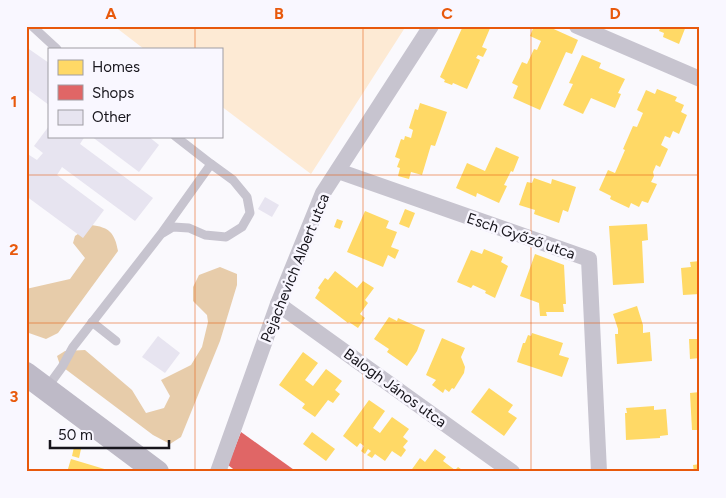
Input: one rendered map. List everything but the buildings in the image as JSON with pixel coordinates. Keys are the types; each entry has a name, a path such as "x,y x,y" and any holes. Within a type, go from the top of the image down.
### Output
{"main road":[{"path":"26,374 144,467"}],"street":[{"name":"Pejachevich Albert utca","path":"218,472 278,304 323,193 431,26"},
{"path":"577,26 700,79"},
{"name":"Esch Győző utca","path":"338,171 589,260 599,472"},
{"name":"Balogh János utca","path":"278,304 512,472"}],"lane":[{"path":"32,26 56,48"},
{"path":"161,234 173,227 189,228 205,235 226,237 242,227 250,213 247,197 233,180 178,138"},
{"path":"45,389 62,367 73,346 161,234 212,164"},
{"path":"92,322 116,341"}],"shaded area":[{"path":"114,26 406,26 311,174 222,107 222,48 143,48"},
{"path":"91,225 107,229 113,235 118,251 58,333 46,339 26,332 26,289 70,279 85,258 73,243 75,236"},
{"path":"220,267 237,274 237,285 220,341 181,437 170,444 153,435 60,365 57,356 65,351 85,350 132,390 146,413 164,408 170,396 161,380 191,365 202,347 208,322 207,315 193,301 193,287 199,275"}]}
